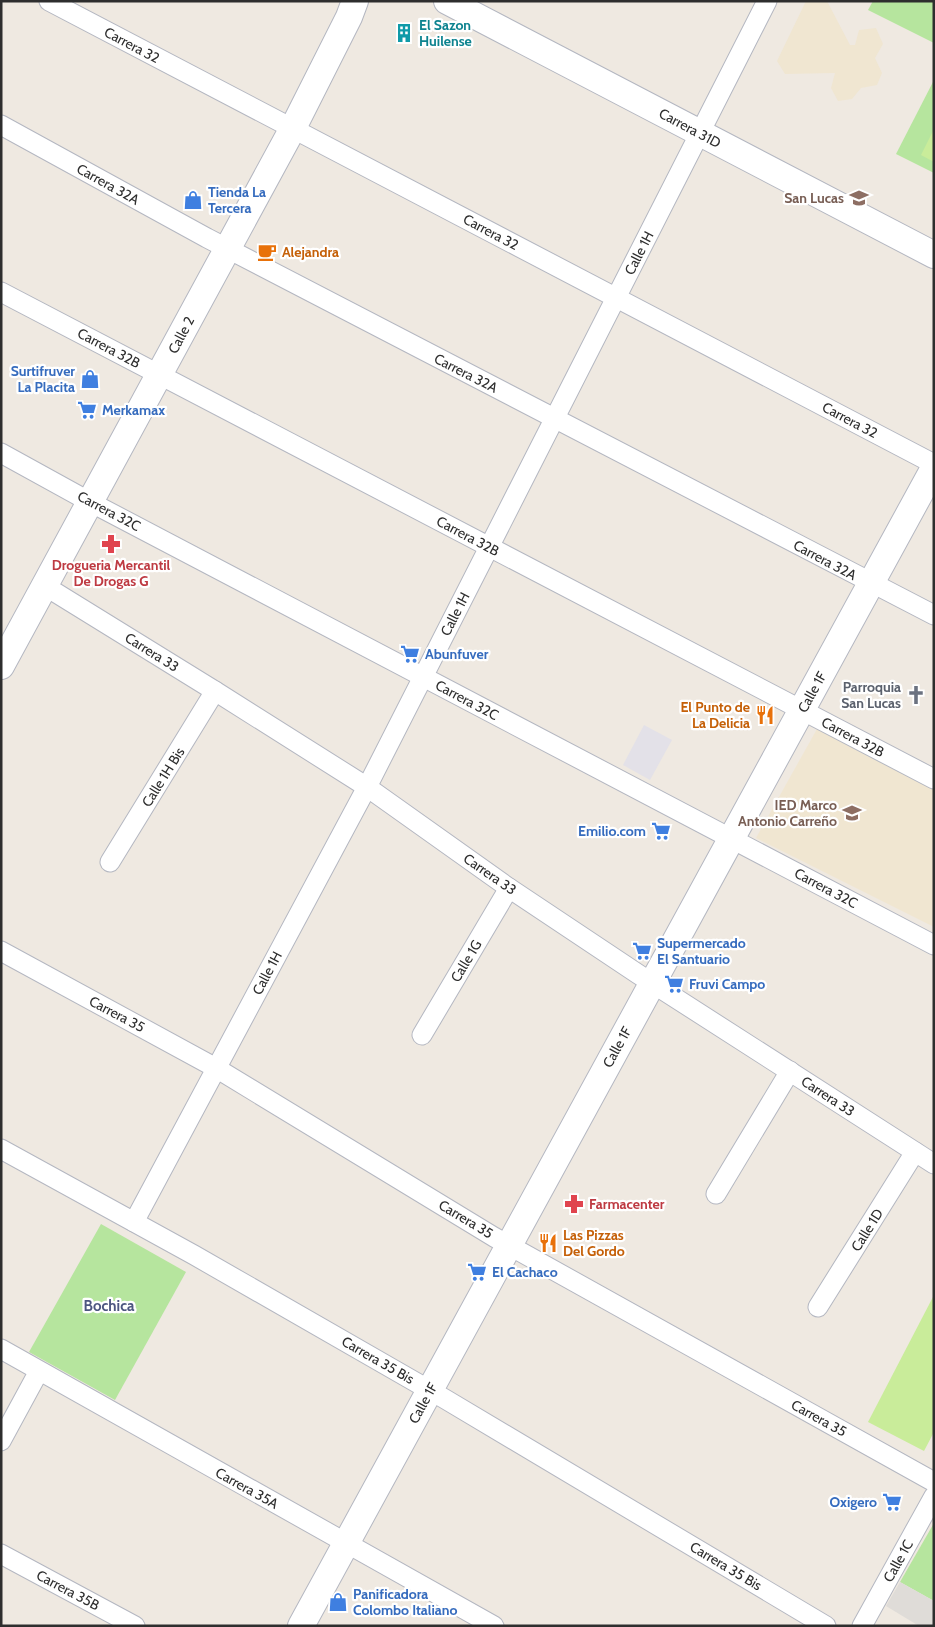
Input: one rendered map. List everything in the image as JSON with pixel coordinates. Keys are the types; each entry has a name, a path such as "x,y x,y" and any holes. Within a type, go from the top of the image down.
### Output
{"street":[{"name":"Carrera 32","path":"49,1 934,464"},
{"name":"Calle 2","path":"1,666 293,128 355,1"},
{"name":"Carrera 31D","path":"447,1 934,255"},
{"name":"Calle 1H","path":"134,1222 367,787 767,1"},
{"name":"Carrera 32A","path":"1,125 227,249 934,615"},
{"name":"Carrera 32B","path":"1,292 934,780"},
{"name":"Carrera 32C","path":"1,453 90,502 934,945"},
{"name":"Calle 1F","path":"301,1626 934,468"},
{"name":"Carrera 33","path":"45,586 367,787 509,888 934,1164"},
{"name":"Calle 1H Bis","path":"110,862 216,691"},
{"name":"Calle 1G","path":"422,1035 509,888"},
{"name":"Carrera 35","path":"1,951 216,1068 509,1245 934,1482"},
{"path":"716,1194 790,1071"},
{"name":"Carrera 35 Bis","path":"1,1149 430,1390 826,1626"},
{"name":"Calle 1D","path":"818,1307 915,1152"},
{"name":"Carrera 35A","path":"1,1349 494,1626"},
{"path":"1,1441 39,1371"},
{"name":"Calle 1C","path":"862,1626 934,1496"},
{"name":"Carrera 35B","path":"1,1554 134,1626"}],"shaded area":[{"path":"806,1 827,1 850,45 855,45 859,30 876,28 883,44 875,58 882,73 877,85 861,88 852,99 838,101 831,88 835,73 785,74 777,61"},
{"path":"644,725 672,740 650,780 623,765"},
{"name":"IED Marco Antonio Carreño","path":"817,729 934,789 934,927 756,838"},
{"path":"900,1582 934,1601 934,1626 919,1626 886,1606"}],"green space":[{"path":"873,1 934,1 934,43 868,10"},
{"path":"934,80 934,173 896,154"},
{"path":"934,129 934,162 921,155"},
{"path":"101,1224 186,1272 115,1400 29,1352"},
{"path":"934,1295 934,1432 924,1451 868,1422"},
{"path":"934,1523 934,1601 900,1582"}],"place":[{"name":"El Sazon Huilense","path":"404,33"},
{"name":"San Lucas","path":"859,198"},
{"name":"Tienda La Tercera","path":"193,200"},
{"name":"Alejandra","path":"267,252"},
{"name":"Surtifruver La Placita","path":"90,379"},
{"name":"Merkamax","path":"87,410"},
{"name":"Drogueria Mercantil De Drogas G","path":"111,544"},
{"name":"Abunfuver","path":"410,654"},
{"name":"Parroquia San Lucas","path":"916,695"},
{"name":"El Punto de La Delicia","path":"765,715"},
{"name":"IED Marco Antonio Carreño","path":"852,813"},
{"name":"Emilio.com","path":"661,831"},
{"name":"Supermercado El Santuario","path":"642,951"},
{"name":"Fruvi Campo","path":"674,984"},
{"name":"Farmacenter","path":"574,1204"},
{"name":"Las Pizzas Del Gordo","path":"548,1243"},
{"name":"El Cachaco","path":"477,1272"},
{"name":"Oxigero","path":"892,1502"},
{"name":"Panificadora Colombo Italiano","path":"338,1602"}],"district":[{"name":"Bochica","path":"109,1306"}]}
